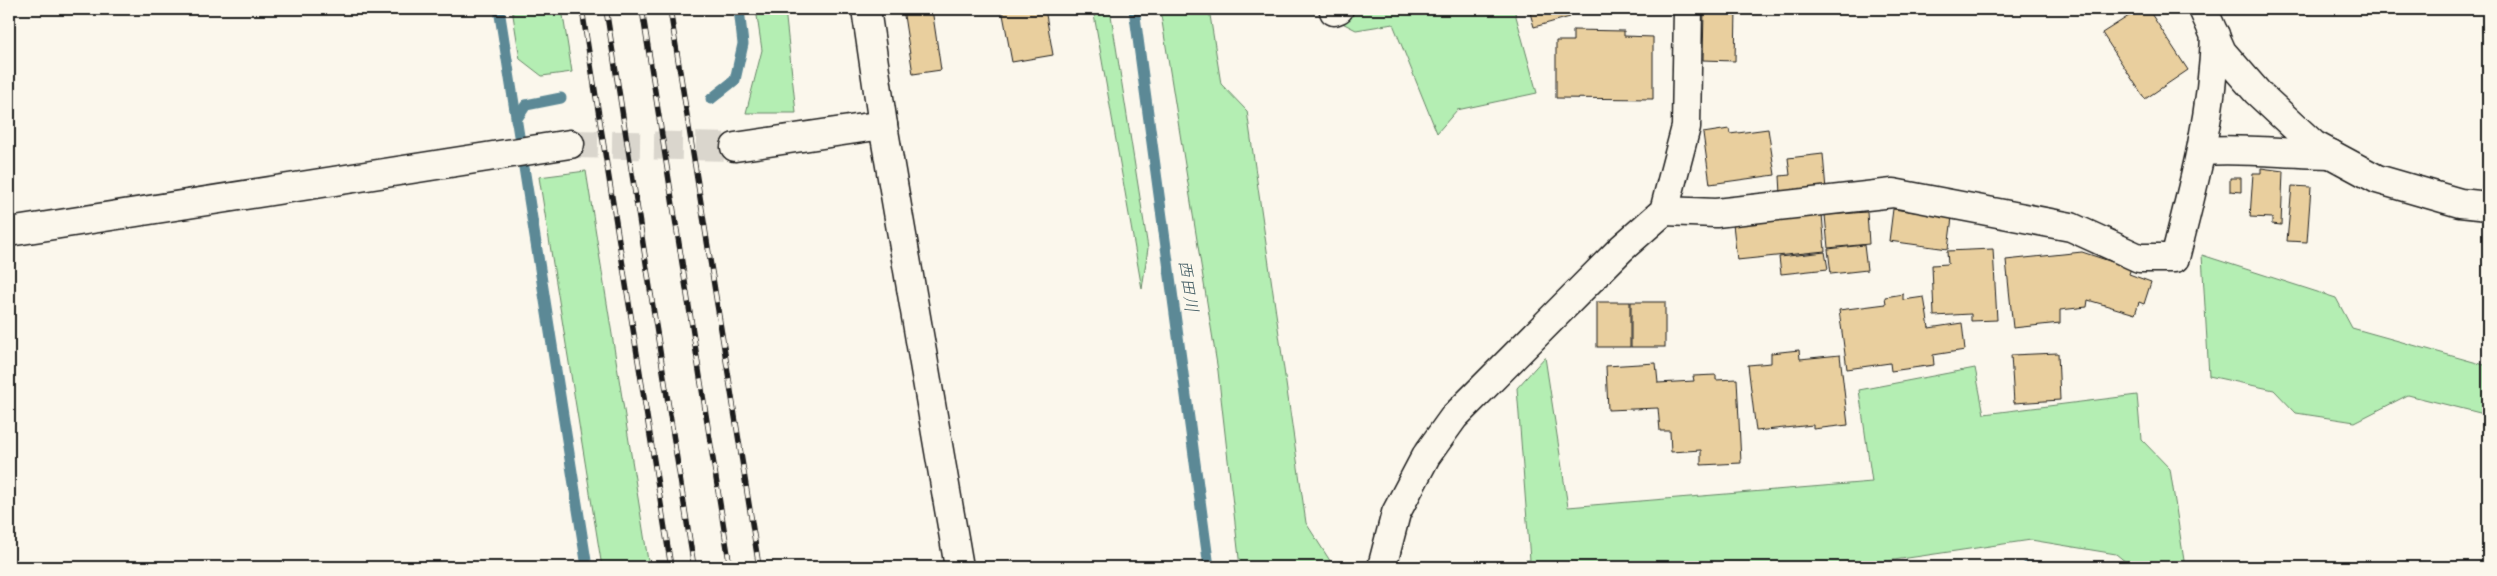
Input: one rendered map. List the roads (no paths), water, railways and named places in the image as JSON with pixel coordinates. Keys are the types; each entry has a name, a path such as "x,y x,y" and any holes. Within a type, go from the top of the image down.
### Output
{"street":[{"path":"866,9 883,125 958,567"},
{"path":"1382,567 1396,513 1426,456 1454,417 1622,248 1664,211 1686,127 1688,9"},
{"path":"2203,9 2222,52 2257,92 2314,145 2378,178 2460,203 2488,206"},
{"path":"1664,211 1716,213 1893,194 2071,227 2139,258 2175,258 2203,152 2214,62 2215,35"},
{"path":"735,147 883,125"},
{"path":"9,232 490,155 570,144"},
{"path":"2203,152 2234,149 2294,154 2331,154"}],"waterway":[{"path":"499,9 587,567"},
{"path":"711,99 735,80 743,44 739,9"},
{"name":"西田川","path":"1134,9 1209,567"},
{"path":"516,120 526,105 561,98"},
{"name":"西田川","path":"2027,567 2045,567"}],"tunnel":[{"path":"570,144 735,147"}],"railway":[{"path":"582,9 671,567"},
{"path":"606,9 694,567"},
{"path":"642,9 730,567"},
{"path":"670,9 759,567"}]}
